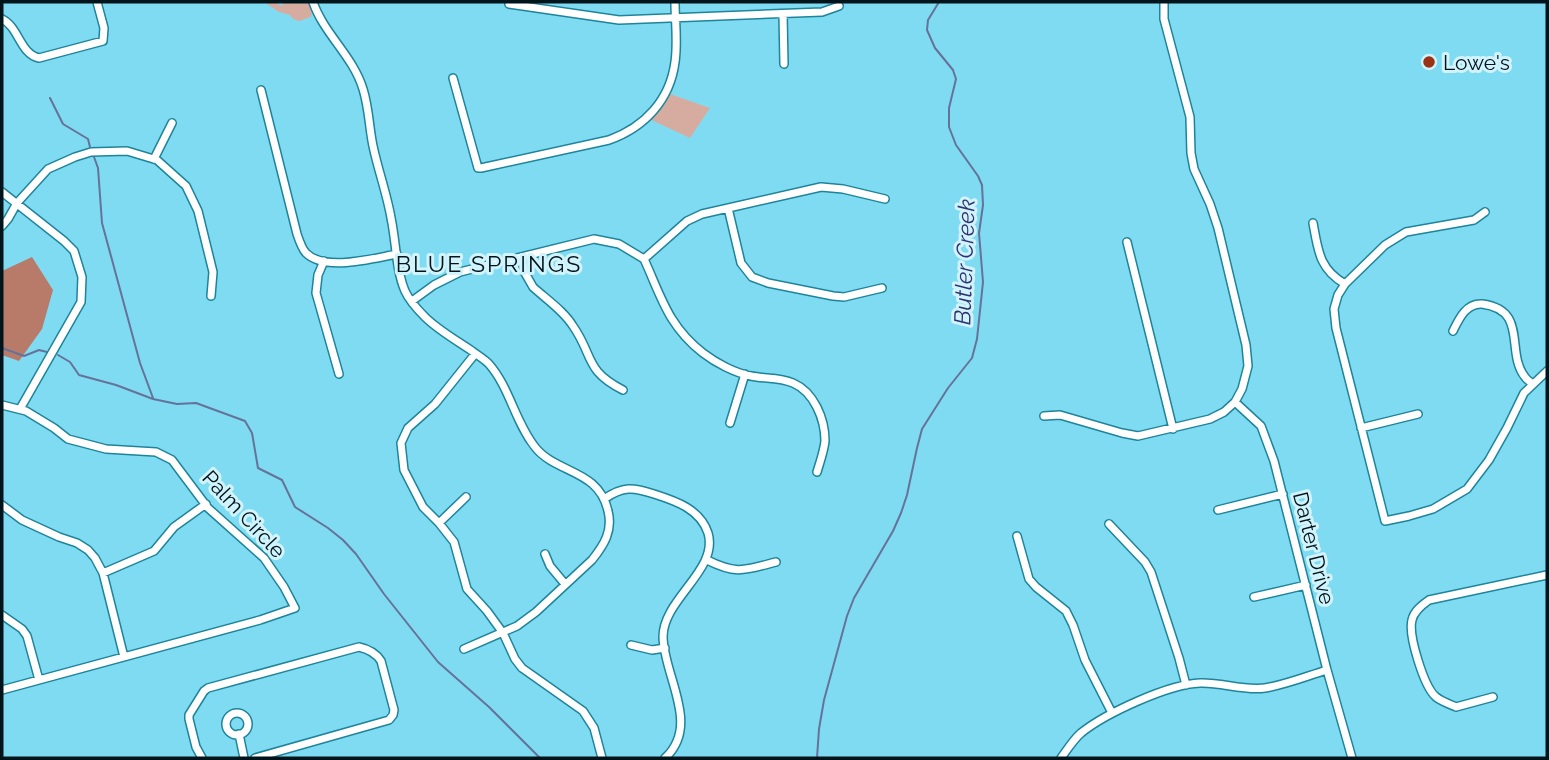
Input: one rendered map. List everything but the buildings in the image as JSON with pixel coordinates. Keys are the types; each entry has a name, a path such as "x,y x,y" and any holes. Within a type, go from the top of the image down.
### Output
{"street":[{"path":"2,19 10,24 29,54 39,58 103,41 104,28 97,2"},
{"path":"313,2 328,32 350,62 363,87 373,148 387,196 405,292 424,316 488,362 503,384 526,435 536,450 593,484 604,499 610,521 605,542 592,559 536,612 517,626 464,649"},
{"path":"318,2 321,18"},
{"path":"453,78 478,168 609,141 637,127 650,115 670,83 675,61 675,2"},
{"path":"1044,416 1060,415 1139,436 1210,419 1235,402 1242,389 1248,366 1246,345 1214,216 1194,169 1189,117 1164,19 1164,2"},
{"path":"509,4 619,20 783,15 822,12 839,6"},
{"path":"783,15 784,64"},
{"path":"261,90 297,234 305,253 318,261 344,263 397,254"},
{"path":"154,159 172,123"},
{"path":"2,226 17,203 48,169 91,152 127,151 157,160 186,186 198,211 213,272 211,296"},
{"path":"644,259 687,221 702,214 821,187 844,189 885,199"},
{"path":"2,192 74,251 82,276 81,302 20,409"},
{"path":"728,208 741,263 752,277 768,283 844,297 882,288"},
{"path":"1485,212 1474,220 1406,232 1385,245 1345,284 1338,295 1334,309 1335,318 1385,521 1433,509 1467,489 1489,460 1524,393 1547,371"},
{"path":"1313,223 1324,263 1336,278 1345,284"},
{"path":"412,300 460,272 594,239 619,244 644,259 666,311 704,354 745,374 793,383 807,392 817,405 824,430 825,439 817,472"},
{"path":"1127,243 1173,429"},
{"path":"521,257 528,280 572,323 600,376 623,390"},
{"path":"324,261 318,275 316,293 339,374"},
{"path":"1452,331 1466,309 1478,304 1494,306 1505,313 1511,321 1524,376 1533,384"},
{"path":"475,354 435,404 408,428 401,443 404,470 424,506 454,542 467,589 503,633 515,659 522,668 587,717 594,727 602,758"},
{"path":"730,423 745,374"},
{"name":"Darter Drive","path":"1235,402 1261,426 1275,461 1327,670 1352,758"},
{"name":"Palm Circle","path":"2,405 20,409 68,439 106,449 156,452 172,460 206,504 264,558 295,608 124,657"},
{"path":"1361,428 1418,414"},
{"path":"604,499 625,488 635,488 662,496 690,508 707,531 707,560 672,610 663,638 681,721 680,736 675,748 665,758"},
{"path":"1218,510 1283,494"},
{"path":"439,523 466,497"},
{"path":"103,573 154,551 174,527 206,504"},
{"path":"2,505 22,520 77,543 96,558 103,573 124,657 2,690"},
{"path":"1109,524 1151,572 1186,685"},
{"path":"1017,536 1029,579 1066,611 1085,660 1112,713"},
{"path":"544,554 565,584"},
{"path":"707,560 741,571 776,562"},
{"path":"1493,696 1456,706 1436,697 1430,690 1416,654 1411,635 1413,617 1429,600 1547,575"},
{"path":"1254,597 1306,585"},
{"path":"2,615 22,629 27,636 39,680"},
{"path":"631,645 648,650 665,648"},
{"path":"202,758 196,747 189,719 208,688 359,647 378,657 394,710 389,720 255,758"},
{"path":"1061,758 1080,734 1112,713 1166,691 1201,683 1248,689 1264,688 1327,670"},
{"path":"239,734 244,758"}],"shaded area":[{"path":"264,2 275,2 281,6 285,2 310,2 311,17 299,21"},
{"path":"670,94 710,108 690,138 647,118"},
{"path":"32,257 53,290 42,329 19,361 2,355 2,271"}],"waterway":[{"name":"Butler Creek","path":"817,758 824,700 847,616 854,598 901,513 922,429 948,388 972,358 977,339 983,282 979,233 983,205 982,185 956,145 949,127 949,108 956,79 953,70 935,48 927,30 928,20 939,2"},
{"path":"50,98 63,124 88,139 90,147"},
{"path":"94,157 98,168 102,223 140,363 153,398"},
{"path":"2,348 24,356 39,350 47,352"},
{"path":"58,355 70,362 79,375 153,399 177,404 196,403 245,421 252,433 258,468 282,480 295,507 343,540 438,662 489,707 540,758"}],"place":[{"name":"Lowe's","path":"1429,62"}],"district":[{"name":"BLUE SPRINGS","path":"489,263"}]}
